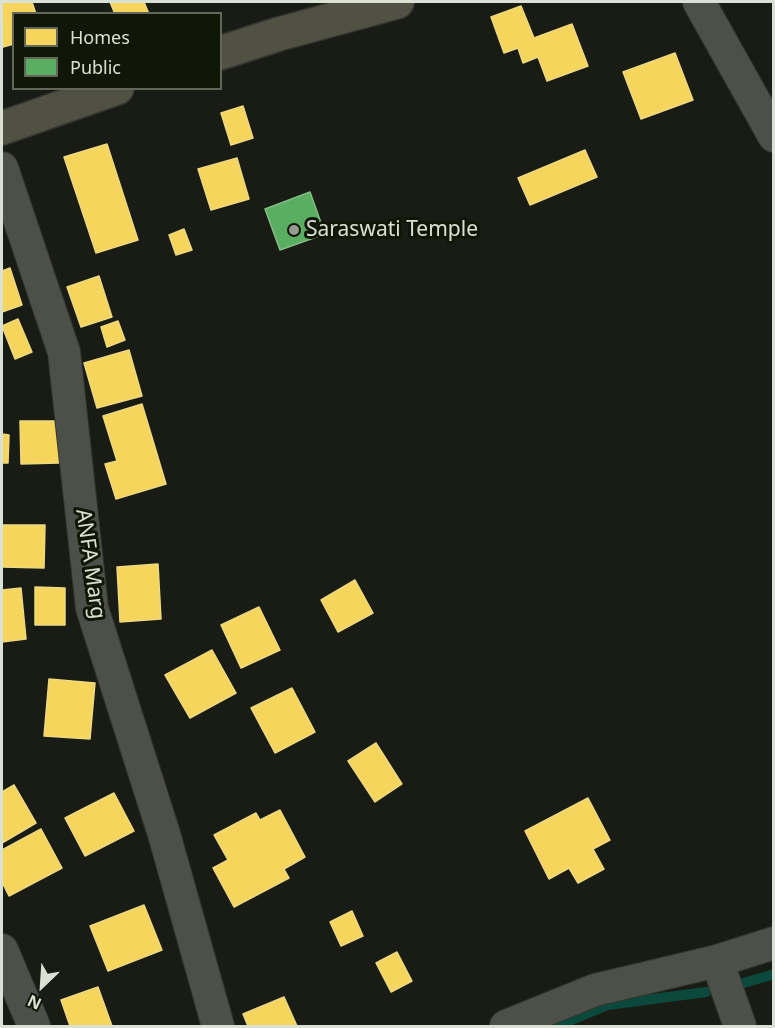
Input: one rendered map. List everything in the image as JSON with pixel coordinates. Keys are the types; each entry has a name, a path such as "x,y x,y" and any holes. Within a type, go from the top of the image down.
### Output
{"main road":[{"path":"222,52 279,34 398,2"},
{"path":"2,128 111,90"}],"street":[{"path":"699,2 774,136"},
{"name":"ANFA Marg","path":"2,168 64,352 92,608 164,834 218,1026"},
{"path":"506,1026 595,990 717,961 774,943"},
{"path":"2,950 34,1026"},
{"path":"717,961 740,1026"}],"building: Homes":[{"path":"2,2 32,2 35,12 12,12 12,45 3,47"},
{"path":"110,2 144,2 148,12 114,12"},
{"path":"521,6 534,38 572,24 588,66 547,81 538,57 523,63 518,48 504,53 491,17"},
{"path":"675,53 693,100 641,119 623,72"},
{"path":"243,106 253,138 231,145 221,113"},
{"path":"107,144 138,240 96,253 64,157"},
{"path":"585,150 597,177 530,205 518,178"},
{"path":"237,158 249,199 211,210 198,169"},
{"path":"184,229 192,250 176,255 169,235"},
{"path":"10,268 22,305 2,312 2,271"},
{"path":"99,276 112,317 81,327 67,287"},
{"path":"18,319 32,352 15,359 2,326"},
{"path":"118,321 125,340 107,347 101,327"},
{"path":"129,350 142,396 97,408 84,363"},
{"path":"142,404 166,484 116,499 105,464 117,461 103,416"},
{"path":"20,421 58,421 59,463 21,464"},
{"path":"2,434 9,435 8,463 2,463"},
{"path":"2,525 45,525 44,568 2,567"},
{"path":"158,564 161,619 120,622 117,567"},
{"path":"355,580 373,613 338,632 321,600"},
{"path":"35,587 65,588 65,625 35,625"},
{"path":"21,588 26,639 2,642 2,590"},
{"path":"259,607 280,650 241,668 221,625"},
{"path":"212,650 236,693 190,718 165,675"},
{"path":"49,679 95,683 90,739 44,736"},
{"path":"292,688 315,732 275,753 251,708"},
{"path":"376,743 402,784 375,802 348,761"},
{"path":"14,785 36,823 2,843 2,792"},
{"path":"114,793 134,831 85,856 65,818"},
{"path":"588,798 610,840 593,849 604,869 578,883 569,868 549,879 525,831"},
{"path":"280,810 305,857 284,869 289,878 234,907 213,868 228,860 214,835 256,813 260,820"},
{"path":"41,829 62,868 9,896 2,882 2,850"},
{"path":"144,905 162,950 108,971 90,926"},
{"path":"352,911 363,936 341,946 330,922"},
{"path":"397,952 412,981 391,992 376,963"},
{"path":"98,987 112,1026 70,1026 61,1000"},
{"path":"284,997 297,1026 248,1026 243,1014"}],"building: Public":[{"path":"310,192 325,234 280,250 265,209"}],"waterway":[{"path":"737,985 774,974"},
{"path":"557,1026 608,1005 706,992"}],"place":[{"name":"Saraswati Temple","path":"294,230"}]}
